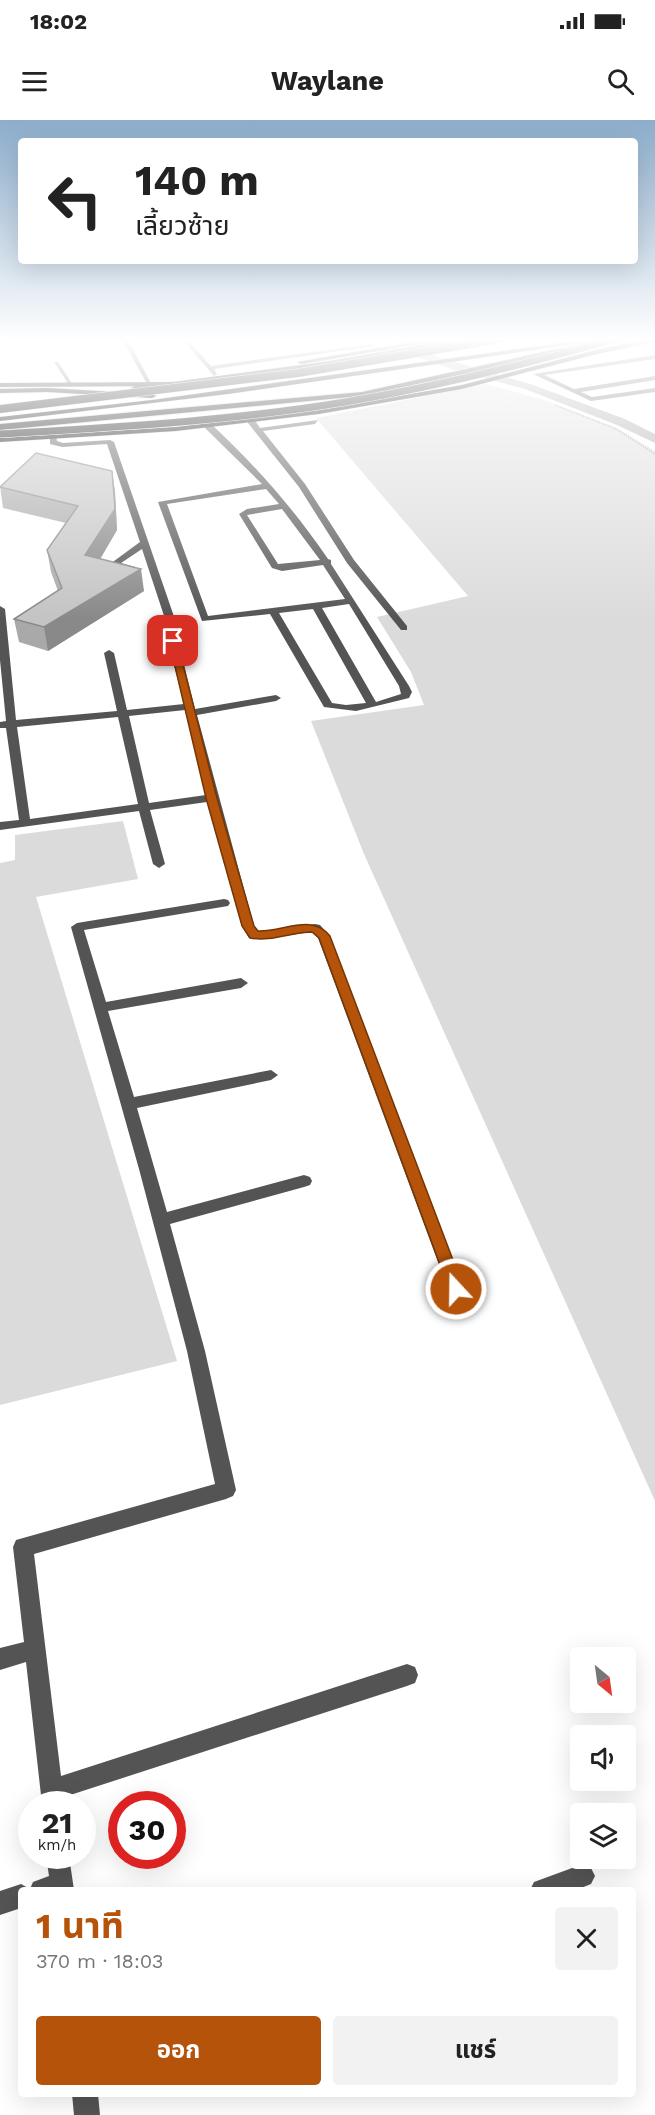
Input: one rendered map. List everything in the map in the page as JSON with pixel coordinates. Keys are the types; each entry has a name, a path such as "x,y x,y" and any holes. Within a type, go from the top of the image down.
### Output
{"main road":[{"path":"0,434 31,432"},
{"path":"0,440 122,432"}],"street":[{"path":"215,432 236,450 286,506 328,562 407,692 405,696 372,704 338,708 328,705 273,611"},
{"path":"260,432 302,486 350,561 404,628"},
{"path":"53,437 53,442 62,445 110,442 174,637 189,710 248,926 254,935 269,936 304,928 315,928 324,936 456,1289"},
{"path":"268,486 162,502 205,619 352,602"},
{"path":"286,506 247,511 243,514 273,564 282,568 328,562"},
{"path":"144,543 114,564 155,575"},
{"path":"316,606 372,704"},
{"path":"0,609 5,724 25,823"},
{"path":"109,653 159,864"},
{"path":"5,724 123,713 189,710 276,698"},
{"path":"0,826 212,798"},
{"path":"51,1791 23,1547 226,1490 196,1351 77,927 224,903"},
{"path":"101,1008 241,983"},
{"path":"128,1104 271,1075"},
{"path":"161,1220 304,1181"},
{"path":"0,1659 35,1649"},
{"path":"69,1791 407,1675"},
{"path":"55,1887 57,1869"},
{"path":"551,1887 583,1876"},
{"path":"0,1902 18,1897"},
{"path":"85,2097 87,2115"}],"path":[{"path":"621,432 655,454"}],"shaded area":[{"path":"328,432 624,432 655,451 655,1501 364,854 311,721 424,705 411,672 377,617 468,596"},
{"path":"123,821 138,879 36,897 177,1361 0,1405 0,863 15,860 15,835"}],"building":[{"path":"36,453 112,471 115,509 85,555 141,569 44,627 14,619 62,588 47,550 78,506 0,487"}],"waterway":[{"path":"641,432 655,439"}],"route":[{"path":"173,641 212,798 248,926 254,935 269,936 304,928 315,928 324,936 456,1289"}]}
